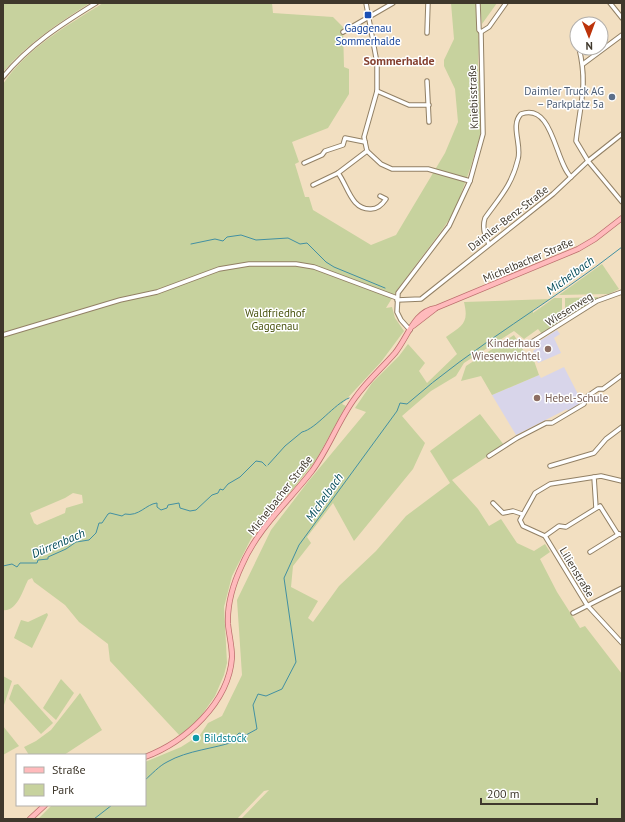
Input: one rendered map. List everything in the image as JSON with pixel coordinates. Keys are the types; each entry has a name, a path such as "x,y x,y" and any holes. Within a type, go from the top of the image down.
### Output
{"main road":[{"name":"Michelbacher Straße","path":"146,756 170,745 196,726 223,688 229,674 232,656 228,610 232,590 242,565 256,540 274,514 312,471 323,455 354,399 396,352 412,328 414,322 429,309 436,308 578,249 594,240 622,218"},
{"path":"30,819 44,806"}],"street":[{"path":"3,77 14,63 41,40 96,3"},
{"path":"366,3 378,63 377,91 366,128 365,142 367,151 381,164 392,169 428,169 470,181"},
{"path":"343,32 393,3"},
{"path":"427,33 428,3"},
{"name":"Kniebisstraße","path":"397,299 401,288 449,226 470,181 483,134 481,32 479,30 478,3"},
{"path":"481,32 488,27 506,3"},
{"path":"610,3 622,18"},
{"path":"583,64 622,36"},
{"path":"581,56 583,64 584,94 576,141 588,161 622,202"},
{"path":"427,81 429,122"},
{"path":"377,91 409,104 429,105"},
{"path":"488,244 484,234 483,223 485,218 508,189 514,175 519,157 516,123 521,114 533,113 545,121 551,133 565,172 571,177"},
{"name":"Daimler-Benz-Straße","path":"397,299 421,299 488,244 553,194 588,161 622,134"},
{"path":"304,162 322,155 325,151 343,145 345,138 365,142"},
{"path":"313,185 338,173 367,151"},
{"path":"338,173 345,183 353,200 359,206 370,209 380,207 386,199 380,196"},
{"path":"3,335 120,300 157,292 219,269 248,264 296,264 314,268 397,299 398,315 412,328"},
{"name":"Wiesenweg","path":"528,345 597,301 622,292"},
{"path":"489,456 517,438 546,423 552,423 584,404 585,398 598,389 603,389 622,375"},
{"path":"550,466 594,453 606,438 622,427"},
{"path":"590,552 621,535 617,533 600,506 566,527 559,526 545,536 523,526 520,520 522,514 534,493 550,484 594,477 608,477 622,481"},
{"path":"594,477 596,508"},
{"path":"493,503 503,513 513,511 522,514"},
{"name":"Lilienstraße","path":"545,536 587,605 622,643"},
{"path":"573,613 622,588"}],"shaded area":[{"name":"Kinderhaus Wiesenwichtel","path":"557,330 560,334 554,338 561,353 538,363 533,351 540,346 538,342"},
{"name":"Hebel-Schule","path":"564,367 582,402 568,411 567,409 516,435 492,395 539,375 541,378"}],"green space":[{"path":"3,3 90,3 44,34 3,72"},
{"name":"Waldfriedhof Gaggenau","path":"103,3 272,3 273,13 333,17 343,27 344,67 349,69 349,94 328,128 292,142 299,162 295,164 305,197 309,197 313,210 371,245 396,235 445,153 458,122 455,89 444,66 444,60 454,39 451,3 476,3 479,43 478,65 481,133 455,211 397,290 386,308 392,307 395,318 404,331 381,362 342,404 346,406 316,460 293,489 256,529 232,576 224,607 227,663 224,675 215,696 199,719 181,737 110,661 108,644 79,622 65,605 34,582 32,578 28,580 16,604 8,610 3,610 3,84 24,59 36,48 62,29","holes":["73,493 82,495 83,503 66,508 65,513 37,525 34,523 30,513"]},
{"path":"480,3 497,3 482,24"},
{"path":"602,264 619,289 609,294 559,295"},
{"path":"554,298 562,298 562,320 542,334 538,329 524,339 514,331 464,363 456,376 431,391 402,416 425,443 413,469 354,541 333,503 307,537 311,543 293,566 291,587 318,601 308,618 313,622 339,586 376,551 406,516 450,483 430,451 480,414 504,445 452,480 478,509 489,526 501,519 517,543 534,551 545,544 550,552 540,559 557,592 580,628 585,626 622,674 622,819 241,819 269,790 264,791 237,819 38,819 51,806 146,806 146,762 181,747 200,735 208,723 222,716 242,675 237,600 271,530 307,483 366,412 355,408 372,383 399,356 408,344 425,363 419,371 427,383 457,354 446,337 463,323 466,315 464,302 550,299 533,310 533,313"},
{"path":"565,298 598,298 565,319"},
{"path":"514,335 527,356 532,355 539,375 492,395 481,376 461,381 466,366"},
{"path":"47,613 48,615 32,648 14,638 21,620 28,622"},
{"path":"3,676 12,681 3,708"},
{"path":"61,679 74,693 56,720 43,708"},
{"path":"18,684 53,723 41,734 9,699 14,685"},
{"path":"80,693 102,730 66,754 28,754 24,747 36,741 51,730"},
{"path":"3,726 19,746 3,755"}],"waterway":[{"path":"18,3 27,3"},
{"path":"191,244 215,239 223,241 227,237 241,235 256,240 288,238 300,244 307,243 326,262 334,267 385,288"},
{"name":"Michelbach","path":"146,779 161,766 175,758 192,752 236,741 239,733 246,735 257,729 253,705 258,694 266,696 282,689 296,662 284,578 299,545 397,411 400,403 407,404 459,362 622,247"},
{"name":"Dürrenbach","path":"268,465 285,446 302,432 313,426 337,405 349,398"},
{"name":"Dürrenbach","path":"3,566 12,564 17,567 20,563 37,563 38,560 48,559 48,557 66,549 76,542 89,540 96,533 99,523 102,523 110,513 122,516 125,514 134,514 157,503 157,507 161,510 167,508 168,505 179,503 180,508 190,511 196,510 212,495 218,493 220,489 223,490 228,484 240,477 256,461 262,462 266,466"},
{"name":"Michelbach","path":"94,819 111,806"}],"place":[{"name":"Gaggenau Sommerhalde","path":"368,15"},
{"name":"Daimler Truck AG − Parkplatz 5a","path":"612,97"},
{"name":"Kinderhaus Wiesenwichtel","path":"548,349"},
{"name":"Hebel-Schule","path":"537,398"},
{"name":"Bildstock","path":"196,738"}],"district":[{"name":"Sommerhalde","path":"399,60"}]}
